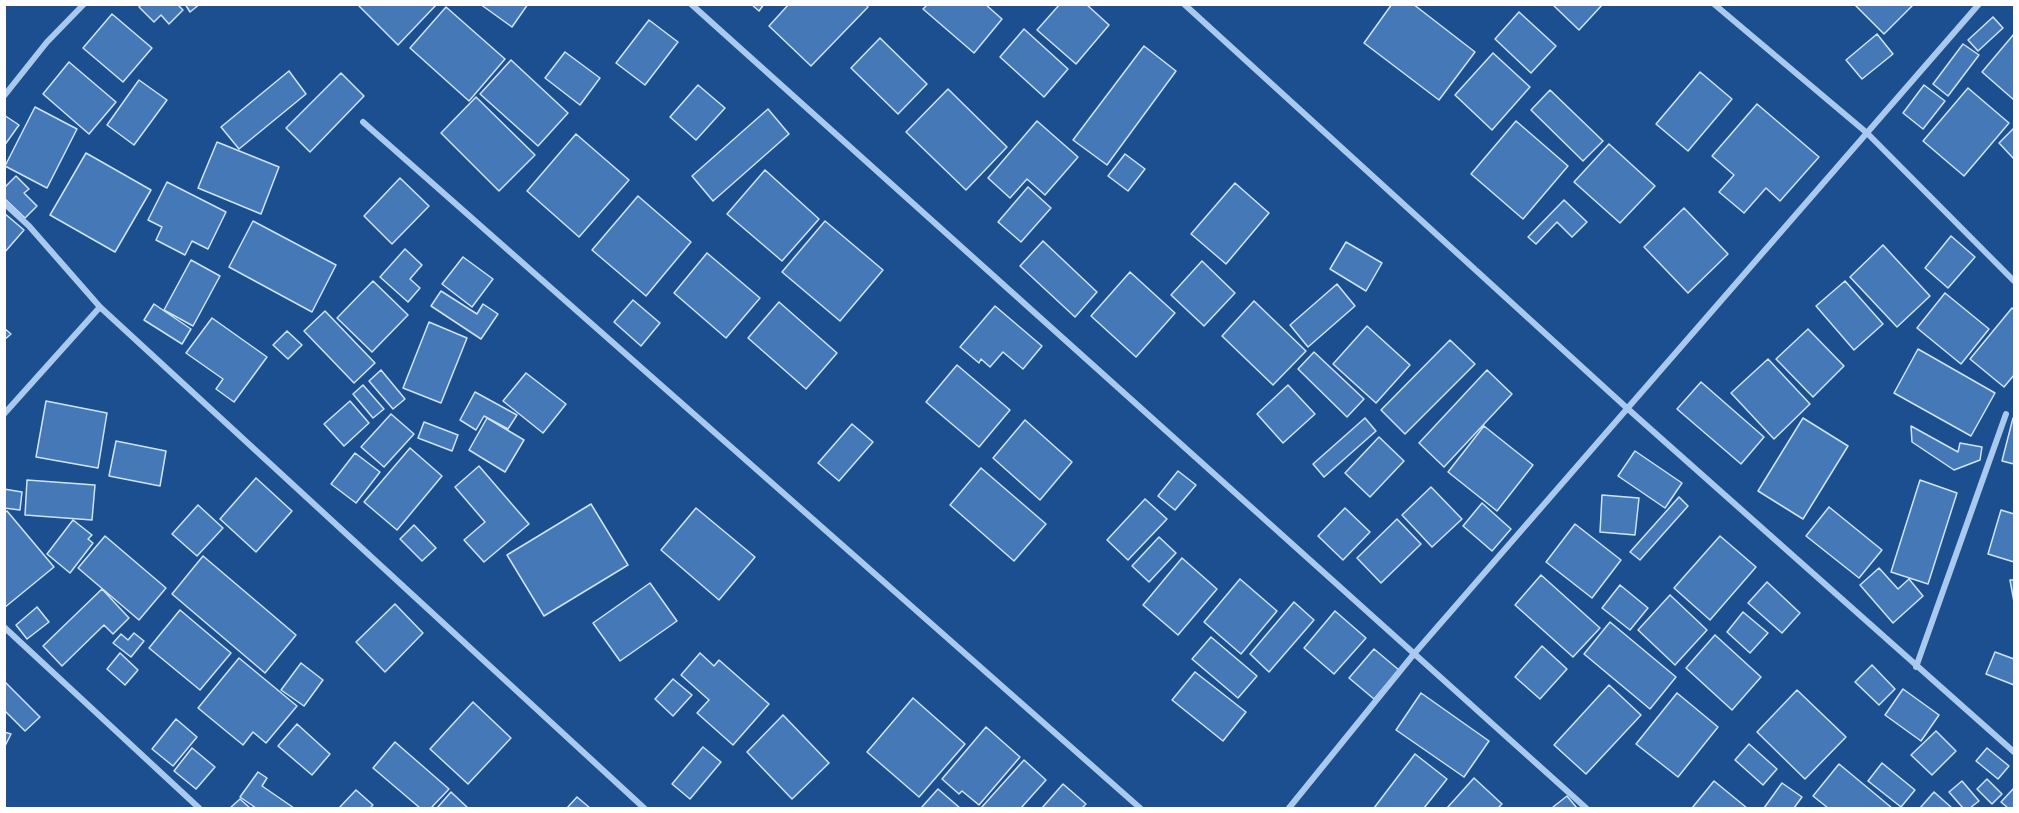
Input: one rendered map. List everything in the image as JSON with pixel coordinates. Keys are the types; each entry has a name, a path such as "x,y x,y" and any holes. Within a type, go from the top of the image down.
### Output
{"street":[{"path":"4,96 48,42 84,4"},
{"path":"691,4 1413,656 1586,808"},
{"path":"1185,4 1628,409 2014,752"},
{"path":"1714,4 1867,133 2014,281"},
{"path":"1288,808 1413,656 1979,4"},
{"path":"363,122 1140,808"},
{"path":"4,203 29,226 100,307 644,808"},
{"path":"4,414 100,307"},
{"path":"1916,667 2006,414"},
{"path":"4,627 200,808"}],"building":[{"path":"142,4 177,4 183,10 169,24 161,15 154,22 139,7"},
{"path":"185,4 200,4 190,12"},
{"path":"361,4 437,4 398,45 359,6"},
{"path":"480,4 528,4 512,27"},
{"path":"751,4 764,4 759,11"},
{"path":"789,4 865,4 868,7 811,66 769,26"},
{"path":"928,4 985,4 1002,19 974,53 923,9"},
{"path":"1060,4 1086,4 1109,25 1076,64 1037,30"},
{"path":"1392,4 1413,4 1475,52 1439,100 1364,43"},
{"path":"1552,4 1603,4 1579,30"},
{"path":"1854,4 1914,4 1884,34"},
{"path":"446,7 505,59 469,101 410,48"},
{"path":"1519,12 1556,46 1531,73 1495,39"},
{"path":"112,14 152,48 123,82 83,48"},
{"path":"1993,17 2003,28 1978,51 1968,40"},
{"path":"649,20 678,42 645,85 616,63"},
{"path":"1024,29 1068,69 1044,97 1000,57"},
{"path":"1877,34 1893,54 1862,79 1846,60"},
{"path":"2014,34 2014,100 1982,72"},
{"path":"880,38 927,84 898,114 851,68"},
{"path":"1963,44 1979,55 1948,96 1933,84"},
{"path":"1144,46 1176,71 1107,165 1073,140"},
{"path":"565,52 600,78 580,105 545,78"},
{"path":"1493,53 1530,87 1492,130 1455,95"},
{"path":"511,60 568,113 538,146 480,94"},
{"path":"69,62 116,102 89,134 43,94"},
{"path":"289,71 306,94 239,149 221,127"},
{"path":"1700,72 1732,99 1688,151 1656,124"},
{"path":"341,73 364,96 310,152 286,128"},
{"path":"139,80 167,100 134,145 107,125"},
{"path":"698,85 725,108 696,140 670,117"},
{"path":"1924,85 1945,101 1923,129 1903,113"},
{"path":"1968,88 2009,123 1964,176 1923,141"},
{"path":"948,89 1007,147 966,190 906,132"},
{"path":"1550,90 1603,141 1583,161 1531,110"},
{"path":"476,97 535,155 499,191 441,133"},
{"path":"1757,104 1819,157 1780,201 1766,188 1744,213 1719,192 1734,175 1712,156"},
{"path":"35,107 77,129 47,188 5,166"},
{"path":"768,109 789,134 713,201 692,176"},
{"path":"4,115 19,125 4,146"},
{"path":"1037,121 1078,157 1045,195 1027,179 1010,198 988,178"},
{"path":"1516,121 1568,166 1523,219 1471,174"},
{"path":"2014,128 2014,159 1999,143"},
{"path":"576,134 629,180 579,237 527,191"},
{"path":"217,142 279,167 261,214 198,188"},
{"path":"1609,144 1655,186 1620,223 1574,182"},
{"path":"86,153 151,190 115,252 50,215"},
{"path":"1125,154 1145,169 1128,191 1108,176"},
{"path":"765,170 819,219 782,261 727,214"},
{"path":"16,176 29,189 24,193 37,206 25,218 4,198 4,188"},
{"path":"400,178 429,206 392,244 364,216"},
{"path":"167,182 226,212 208,249 192,241 185,255 156,240 162,227 148,220"},
{"path":"1235,183 1269,213 1226,264 1191,234"},
{"path":"1028,187 1051,208 1021,242 998,222"},
{"path":"638,196 691,242 646,296 592,250"},
{"path":"1564,200 1587,222 1572,237 1557,222 1536,244 1528,237"},
{"path":"1684,208 1728,254 1688,293 1644,247"},
{"path":"4,213 24,230 4,253"},
{"path":"253,221 336,265 312,312 229,267"},
{"path":"825,221 883,270 840,321 782,272"},
{"path":"1951,236 1975,257 1948,288 1925,268"},
{"path":"1043,241 1097,292 1075,317 1020,266"},
{"path":"1346,242 1382,263 1366,291 1330,269"},
{"path":"1883,245 1930,296 1897,327 1850,277"},
{"path":"405,249 422,265 410,279 420,288 408,302 380,277"},
{"path":"707,253 760,298 726,338 674,293"},
{"path":"463,257 493,279 472,307 442,284"},
{"path":"191,260 220,276 193,326 164,310"},
{"path":"1202,261 1235,293 1204,326 1171,295"},
{"path":"1130,272 1175,313 1136,357 1091,316"},
{"path":"373,281 408,315 372,352 337,318"},
{"path":"1845,281 1883,324 1854,350 1816,306"},
{"path":"1337,284 1355,306 1308,347 1290,325"},
{"path":"441,291 477,314 483,304 498,314 481,339 431,306"},
{"path":"1945,293 1989,329 1961,364 1917,328"},
{"path":"633,300 660,323 641,346 614,322"},
{"path":"1254,301 1306,351 1273,385 1222,336"},
{"path":"779,302 837,353 806,389 748,338"},
{"path":"154,304 191,329 182,344 144,320"},
{"path":"995,306 1042,346 1023,369 1003,352 990,367 981,359 979,363 960,347"},
{"path":"2012,308 2014,310 2014,375 2004,387 1970,359"},
{"path":"325,311 375,363 354,383 304,331"},
{"path":"212,318 267,357 234,402 216,389 223,379 186,353"},
{"path":"429,322 467,338 441,403 403,388"},
{"path":"1367,326 1410,365 1376,403 1333,364"},
{"path":"4,328 11,334 4,340"},
{"path":"1808,329 1844,366 1813,397 1776,359"},
{"path":"287,331 302,345 288,359 273,345"},
{"path":"1450,340 1475,364 1405,434 1381,410"},
{"path":"1918,349 1995,393 1971,436 1894,393"},
{"path":"1314,352 1364,399 1347,417 1298,369"},
{"path":"1768,359 1810,404 1774,439 1731,393"},
{"path":"957,365 1010,410 979,447 926,402"},
{"path":"381,370 405,399 393,409 369,381"},
{"path":"1487,370 1512,394 1444,467 1419,443"},
{"path":"526,373 566,404 543,433 503,401"},
{"path":"1701,382 1764,437 1741,464 1677,409"},
{"path":"363,385 384,409 373,418 353,394"},
{"path":"1288,385 1315,414 1283,443 1257,414"},
{"path":"475,392 517,415 508,429 484,416 476,430 460,420"},
{"path":"46,401 107,413 98,468 36,457"},
{"path":"350,401 369,423 344,446 324,424"},
{"path":"391,414 414,434 384,467 361,447"},
{"path":"487,418 524,440 505,472 469,450"},
{"path":"1365,418 1376,431 1324,477 1313,464"},
{"path":"1803,418 1848,446 1803,519 1758,491"},
{"path":"2014,418 2014,464 2002,461"},
{"path":"1025,420 1072,462 1040,500 993,458"},
{"path":"424,422 458,435 452,451 418,438"},
{"path":"852,424 873,442 839,481 818,463"},
{"path":"1484,426 1533,465 1497,511 1448,472"},
{"path":"1911,426 1958,452 1960,443 1982,447 1980,460 1954,470 1912,442"},
{"path":"1379,437 1404,461 1370,497 1345,473"},
{"path":"116,441 166,451 160,486 109,476"},
{"path":"410,448 442,476 397,530 364,502"},
{"path":"1635,451 1682,483 1665,508 1618,476"},
{"path":"355,453 380,472 356,503 331,484"},
{"path":"479,466 529,524 484,562 464,540 485,522 455,487"},
{"path":"981,468 1046,524 1014,561 950,505"},
{"path":"1178,471 1196,485 1175,510 1158,496"},
{"path":"256,478 292,511 256,552 220,519"},
{"path":"27,480 95,485 92,520 25,515"},
{"path":"1920,480 1957,493 1928,584 1891,572"},
{"path":"1431,487 1462,519 1432,547 1402,515"},
{"path":"4,489 22,492 20,510 4,508"},
{"path":"1602,495 1639,498 1635,535 1600,532"},
{"path":"1679,497 1688,506 1640,560 1630,552"},
{"path":"1145,499 1167,519 1128,560 1107,540"},
{"path":"1482,503 1511,529 1492,551 1463,526"},
{"path":"591,504 628,565 544,616 507,555"},
{"path":"198,505 223,528 197,556 172,534"},
{"path":"1829,507 1882,550 1859,578 1806,536"},
{"path":"696,508 755,557 719,600 661,550"},
{"path":"1345,508 1370,532 1343,560 1318,536"},
{"path":"2001,510 2014,514 2014,562 1988,554"},
{"path":"7,511 54,567 4,608 4,513"},
{"path":"1397,519 1421,544 1381,583 1357,558"},
{"path":"73,520 92,535 88,539 93,543 70,573 47,554"},
{"path":"1575,524 1621,560 1592,598 1546,562"},
{"path":"414,525 436,548 422,561 400,539"},
{"path":"105,536 166,588 139,620 78,568"},
{"path":"1720,536 1756,567 1710,620 1674,588"},
{"path":"1159,537 1176,553 1149,582 1132,566"},
{"path":"203,556 296,635 265,673 172,594"},
{"path":"1182,558 1217,589 1178,635 1143,605"},
{"path":"1879,568 1898,589 1909,579 1923,596 1893,623 1860,585"},
{"path":"1541,575 1600,628 1573,657 1515,605"},
{"path":"1240,579 1277,611 1241,654 1204,622"},
{"path":"2010,580 2014,580 2014,602"},
{"path":"1767,582 1800,613 1782,633 1748,603"},
{"path":"650,583 677,621 620,661 593,623"},
{"path":"1620,585 1648,608 1630,630 1602,608"},
{"path":"102,589 129,618 113,634 104,625 62,666 43,646"},
{"path":"1670,595 1707,630 1675,665 1638,630"},
{"path":"1294,602 1314,620 1269,672 1250,654"},
{"path":"395,604 423,633 385,672 356,642"},
{"path":"37,607 49,622 27,639 16,625"},
{"path":"180,610 231,653 200,690 149,648"},
{"path":"1335,611 1366,638 1334,674 1304,648"},
{"path":"1743,612 1768,633 1750,653 1727,632"},
{"path":"1610,622 1676,677 1650,709 1584,654"},
{"path":"134,633 144,641 131,657 113,643 121,634 128,640"},
{"path":"1715,635 1761,677 1732,710 1686,668"},
{"path":"1211,637 1257,676 1238,698 1192,659"},
{"path":"1542,646 1567,669 1540,699 1515,677"},
{"path":"1374,649 1399,670 1374,699 1349,678"},
{"path":"1995,652 2014,659 2014,685 1986,674"},
{"path":"120,653 138,670 125,685 107,669"},
{"path":"700,653 714,666 719,660 769,704 733,745 697,713 709,700 681,675"},
{"path":"239,658 297,706 266,743 253,732 243,745 198,708"},
{"path":"301,663 323,680 304,706 281,690"},
{"path":"1872,665 1895,689 1879,705 1855,682"},
{"path":"1195,672 1246,712 1223,741 1172,700"},
{"path":"673,679 692,695 673,716 655,699"},
{"path":"4,681 40,717 25,731 4,710"},
{"path":"1609,685 1641,715 1586,774 1554,745"},
{"path":"1903,689 1939,715 1921,741 1885,715"},
{"path":"1797,690 1846,737 1805,779 1757,732"},
{"path":"1421,693 1489,741 1464,777 1396,730"},
{"path":"1677,693 1718,727 1678,777 1636,744"},
{"path":"913,698 965,744 919,797 867,752"},
{"path":"473,702 511,738 468,784 430,749"},
{"path":"783,715 829,763 792,799 747,752"},
{"path":"176,719 197,737 173,766 152,749"},
{"path":"297,724 330,754 312,775 278,746"},
{"path":"986,727 1020,757 979,805 962,791 959,794 942,779"},
{"path":"1936,731 1956,751 1932,775 1911,755"},
{"path":"4,732 11,734 4,748"},
{"path":"395,742 449,789 431,808 420,808 373,768"},
{"path":"1749,744 1777,769 1763,785 1735,760"},
{"path":"703,747 721,762 690,799 672,784"},
{"path":"192,748 215,767 196,789 174,771"},
{"path":"1987,748 2009,766 1998,779 1976,761"},
{"path":"1415,754 1447,779 1424,808 1374,808"},
{"path":"1024,760 1046,780 1021,808 981,808"},
{"path":"1882,763 1915,790 1901,807 1868,781"},
{"path":"1839,764 1892,808 1828,808 1813,796"},
{"path":"258,772 267,778 262,786 294,808 256,808 240,797"},
{"path":"1474,778 1502,804 1498,808 1447,808"},
{"path":"1987,779 2002,794 1992,804 1977,789"},
{"path":"1714,781 1747,808 1692,808"},
{"path":"1962,781 1979,801 1970,808 1963,808 1949,792"},
{"path":"1782,783 1802,797 1794,808 1764,808"},
{"path":"1063,784 1086,804 1082,808 1042,808"},
{"path":"2014,788 2014,808 2008,808 2001,802"},
{"path":"938,789 960,808 921,808"},
{"path":"356,790 373,805 370,808 339,808"},
{"path":"451,792 468,808 437,808"},
{"path":"1934,792 1952,808 1920,808"},
{"path":"1567,796 1577,808 1553,807"},
{"path":"577,797 590,808 567,808"},
{"path":"240,799 250,808 230,808"}]}
